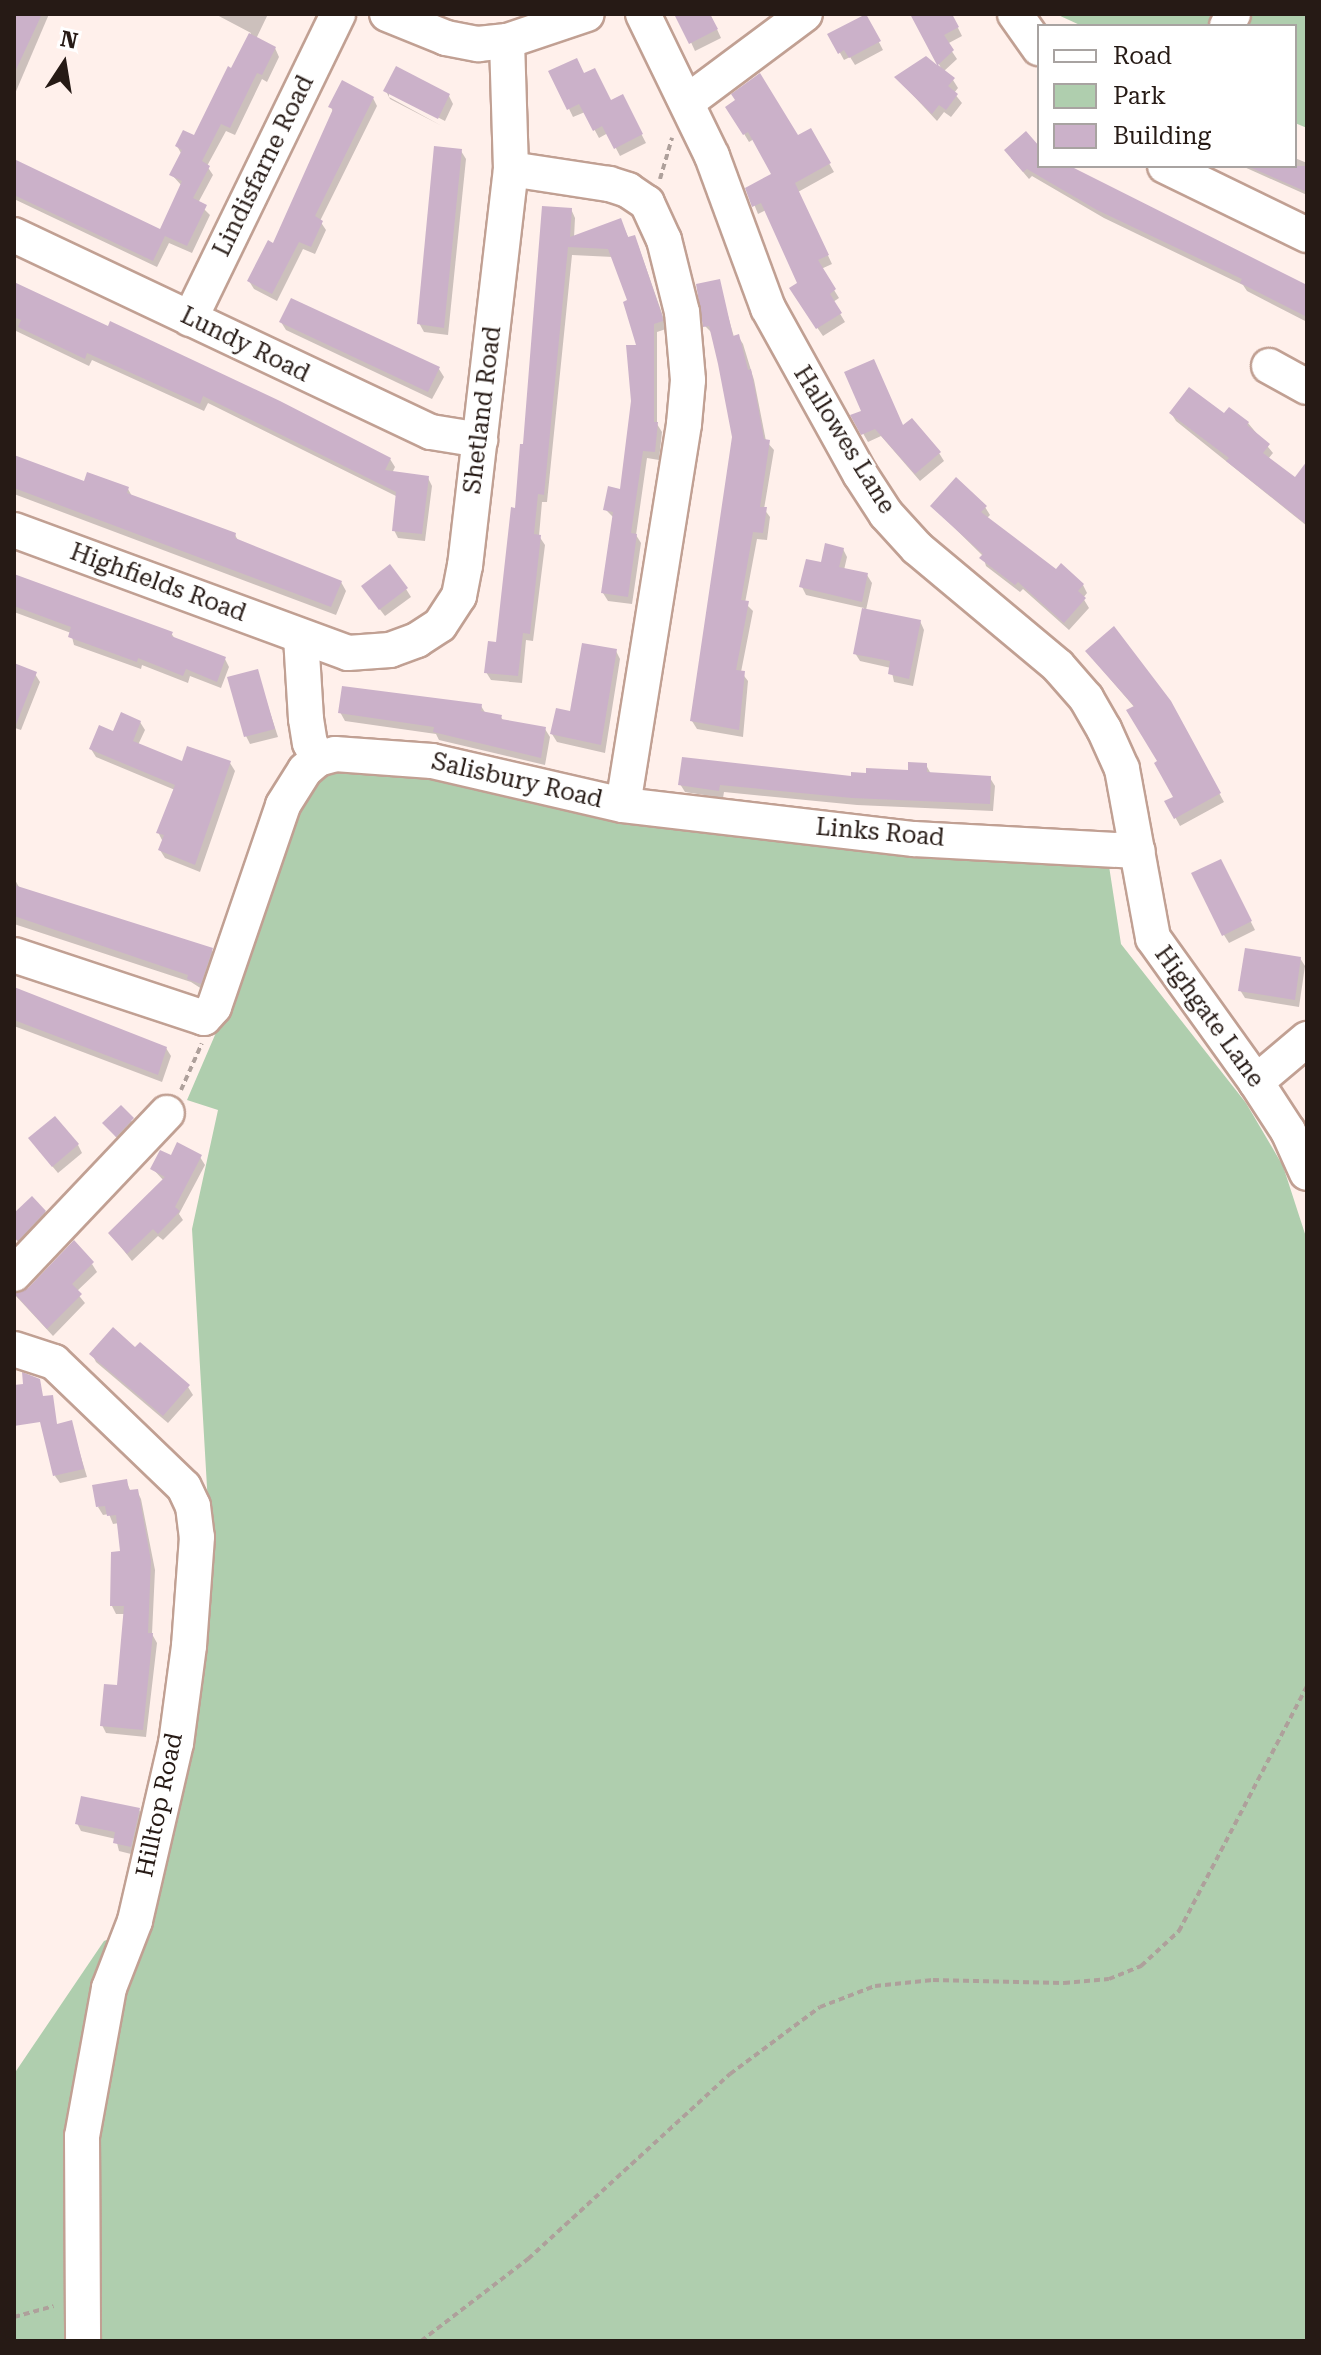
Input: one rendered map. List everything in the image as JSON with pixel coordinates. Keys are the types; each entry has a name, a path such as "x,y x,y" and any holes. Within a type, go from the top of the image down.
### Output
{"street":[{"name":"Lindisfarne Road","path":"190,319 338,14"},
{"path":"387,14 446,38 478,44 507,41 587,14"},
{"name":"Hallowes Lane","path":"643,14 687,102 731,204 768,308 860,474 886,514 917,548 1058,666 1086,698 1122,769 1138,851"},
{"path":"687,102 805,14"},
{"path":"1015,14 1037,45"},
{"name":"Shetland Road","path":"301,637 348,653 372,653 417,640 440,625 459,596 511,169 507,41"},
{"path":"1169,168 1307,235"},
{"path":"511,169 609,184 628,190 647,203"},
{"name":"Salisbury Road","path":"318,759 335,754 367,754 432,761 623,805 684,424 688,380 682,312 664,240 647,203"},
{"name":"Lundy Road","path":"14,235 431,432 480,440"},
{"path":"1269,366 1307,387"},
{"name":"Highfields Road","path":"14,530 301,637"},
{"path":"14,955 204,1018 214,1007 283,805 293,785 318,759 310,743 306,719 301,637"},
{"name":"Links Road","path":"623,805 914,839 1138,851"},
{"name":"Highgate Lane","path":"1138,851 1153,938 1256,1082 1288,1131 1307,1173"},
{"path":"1256,1082 1307,1039"},
{"path":"14,1274 167,1113"},
{"name":"Hilltop Road","path":"14,1349 54,1362 184,1487 193,1506 197,1537 189,1646 176,1743 135,1921 109,1988 82,2136 83,2341"}],"path":[{"path":"647,203 655,195 687,102"},
{"path":"167,1113 206,1035 204,1018"},
{"path":"421,2341 528,2259 730,2074 820,2007 875,1986 933,1980 1079,1982 1109,1979 1141,1966 1179,1931 1307,1686"},
{"path":"14,2317 84,2299"}],"green space":[{"path":"1056,14 1307,14 1307,128 1297,124 1297,24 1078,24"},
{"path":"319,766 421,772 614,814 932,859 1109,866 1121,944 1246,1103 1283,1166 1307,1240 1307,2341 14,2341 14,2074 104,1941 150,1922 210,1539 192,1229 218,1110 187,1100 221,1021 275,847"}],"building":[{"path":"14,14 42,14 14,74"},
{"path":"674,14 710,14 718,29 689,44"},
{"path":"866,14 881,41 849,58 844,50 838,54 827,34"},
{"path":"910,14 952,14 959,27 944,35 954,50 938,65 955,78 948,86 958,94 946,110 939,105 932,114 894,77 926,56 937,65"},
{"path":"249,33 276,47 262,75 257,73 230,128 221,124 202,161 210,166 193,198 207,205 187,246 165,236 153,261 14,195 14,159 160,229 182,181 169,175 182,150 175,146 183,130 194,135 228,66 231,68"},
{"path":"577,58 584,73 595,68 611,100 623,94 643,134 614,149 602,126 593,131 579,104 567,110 548,71"},
{"path":"396,66 450,94 438,119 383,91"},
{"path":"760,73 798,135 811,128 831,163 795,183 829,255 818,260 836,289 830,294 842,313 816,329 789,288 797,283 761,203 752,207 745,188 771,174 748,132 743,135 725,107 735,100 731,94"},
{"path":"342,80 374,97 315,216 323,221 311,247 299,242 272,294 247,281 268,240 273,243 333,109 328,107"},
{"path":"1026,131 1037,144 1037,168 1074,168 1307,285 1307,317 1240,283 1242,279 1097,210 1027,169 1023,172 1004,150"},
{"path":"434,146 462,149 444,328 417,324"},
{"path":"1307,166 1307,192 1252,168"},
{"path":"542,206 572,208 570,237 621,218 628,237 635,235 663,321 654,324 654,422 658,422 655,452 643,451 631,533 637,534 628,597 601,593 613,512 603,510 608,486 620,489 631,401 626,345 636,345 623,302 627,300 608,249 568,247 544,495 538,494 534,534 541,535 530,634 523,633 518,676 484,673 488,641 496,642 511,507 515,508 520,444 523,444"},
{"path":"720,279 733,336 739,334 748,370 751,369 764,439 770,440 760,507 767,507 763,533 753,532 741,600 749,601 736,670 745,671 739,730 690,721 732,437 718,364 709,326 703,327 696,284"},
{"path":"14,282 108,326 110,321 280,401 391,458 385,470 429,476 422,534 392,531 396,492 203,396 200,404 87,353 85,359 18,327 21,320 14,317"},
{"path":"291,298 440,367 428,392 279,322"},
{"path":"874,359 903,425 912,418 941,452 915,474 875,429 861,435 850,415 861,411 844,372"},
{"path":"1189,387 1224,413 1229,407 1249,422 1247,425 1270,444 1263,453 1295,477 1307,461 1307,525 1226,461 1229,458 1169,413"},
{"path":"14,455 84,481 87,472 129,487 127,493 236,533 235,538 342,581 331,607 14,488"},
{"path":"956,477 987,506 981,512 1056,569 1061,563 1084,584 1078,591 1086,598 1064,623 1018,582 1015,585 979,558 983,554 930,506"},
{"path":"825,543 844,548 839,567 868,573 862,602 799,587 806,559 821,562"},
{"path":"390,564 408,588 379,610 361,586"},
{"path":"14,574 173,632 171,636 226,657 217,682 186,669 183,676 138,658 137,662 68,637 71,627 14,606"},
{"path":"862,608 921,620 909,679 888,674 890,661 853,654"},
{"path":"1114,626 1171,701 1221,793 1174,819 1164,801 1173,797 1154,763 1157,761 1126,710 1134,706 1085,651"},
{"path":"582,643 617,649 601,745 550,734 556,708 570,711"},
{"path":"14,663 37,672 15,727 14,727"},
{"path":"258,669 275,729 244,737 227,677"},
{"path":"342,686 482,704 481,711 502,715 501,719 546,727 541,758 433,732 434,727 338,713"},
{"path":"121,712 141,721 133,741 182,761 187,746 231,761 195,865 158,850 164,835 156,833 175,785 89,749 99,725 113,731"},
{"path":"682,757 851,776 851,772 866,773 866,768 908,770 908,762 927,763 927,772 991,776 990,804 852,798 720,785 719,791 678,785"},
{"path":"1221,859 1252,921 1222,936 1191,873"},
{"path":"14,885 213,948 201,984 187,979 188,975 14,916"},
{"path":"1245,948 1301,957 1295,1000 1238,991"},
{"path":"14,987 167,1047 158,1075 14,1020"},
{"path":"121,1105 134,1118 116,1137 102,1123"},
{"path":"55,1116 79,1144 52,1167 28,1138"},
{"path":"177,1142 202,1155 175,1207 180,1211 158,1234 153,1229 127,1254 108,1233 165,1177 150,1169 160,1150 171,1155"},
{"path":"32,1196 46,1211 18,1241 14,1237 14,1213"},
{"path":"74,1240 94,1262 72,1284 82,1294 47,1329 14,1293 28,1288"},
{"path":"113,1327 135,1347 140,1342 190,1385 163,1416 89,1354"},
{"path":"22,1372 40,1379 43,1396 53,1395 57,1424 72,1420 84,1469 53,1476 40,1422 14,1426 14,1385 23,1384"},
{"path":"127,1479 129,1490 138,1489 151,1561 148,1633 153,1633 143,1730 100,1726 104,1684 117,1685 124,1606 110,1606 111,1552 120,1551 116,1515 107,1516 105,1506 96,1507 92,1485"},
{"path":"81,1796 140,1808 131,1847 113,1843 115,1832 75,1824"}]}
